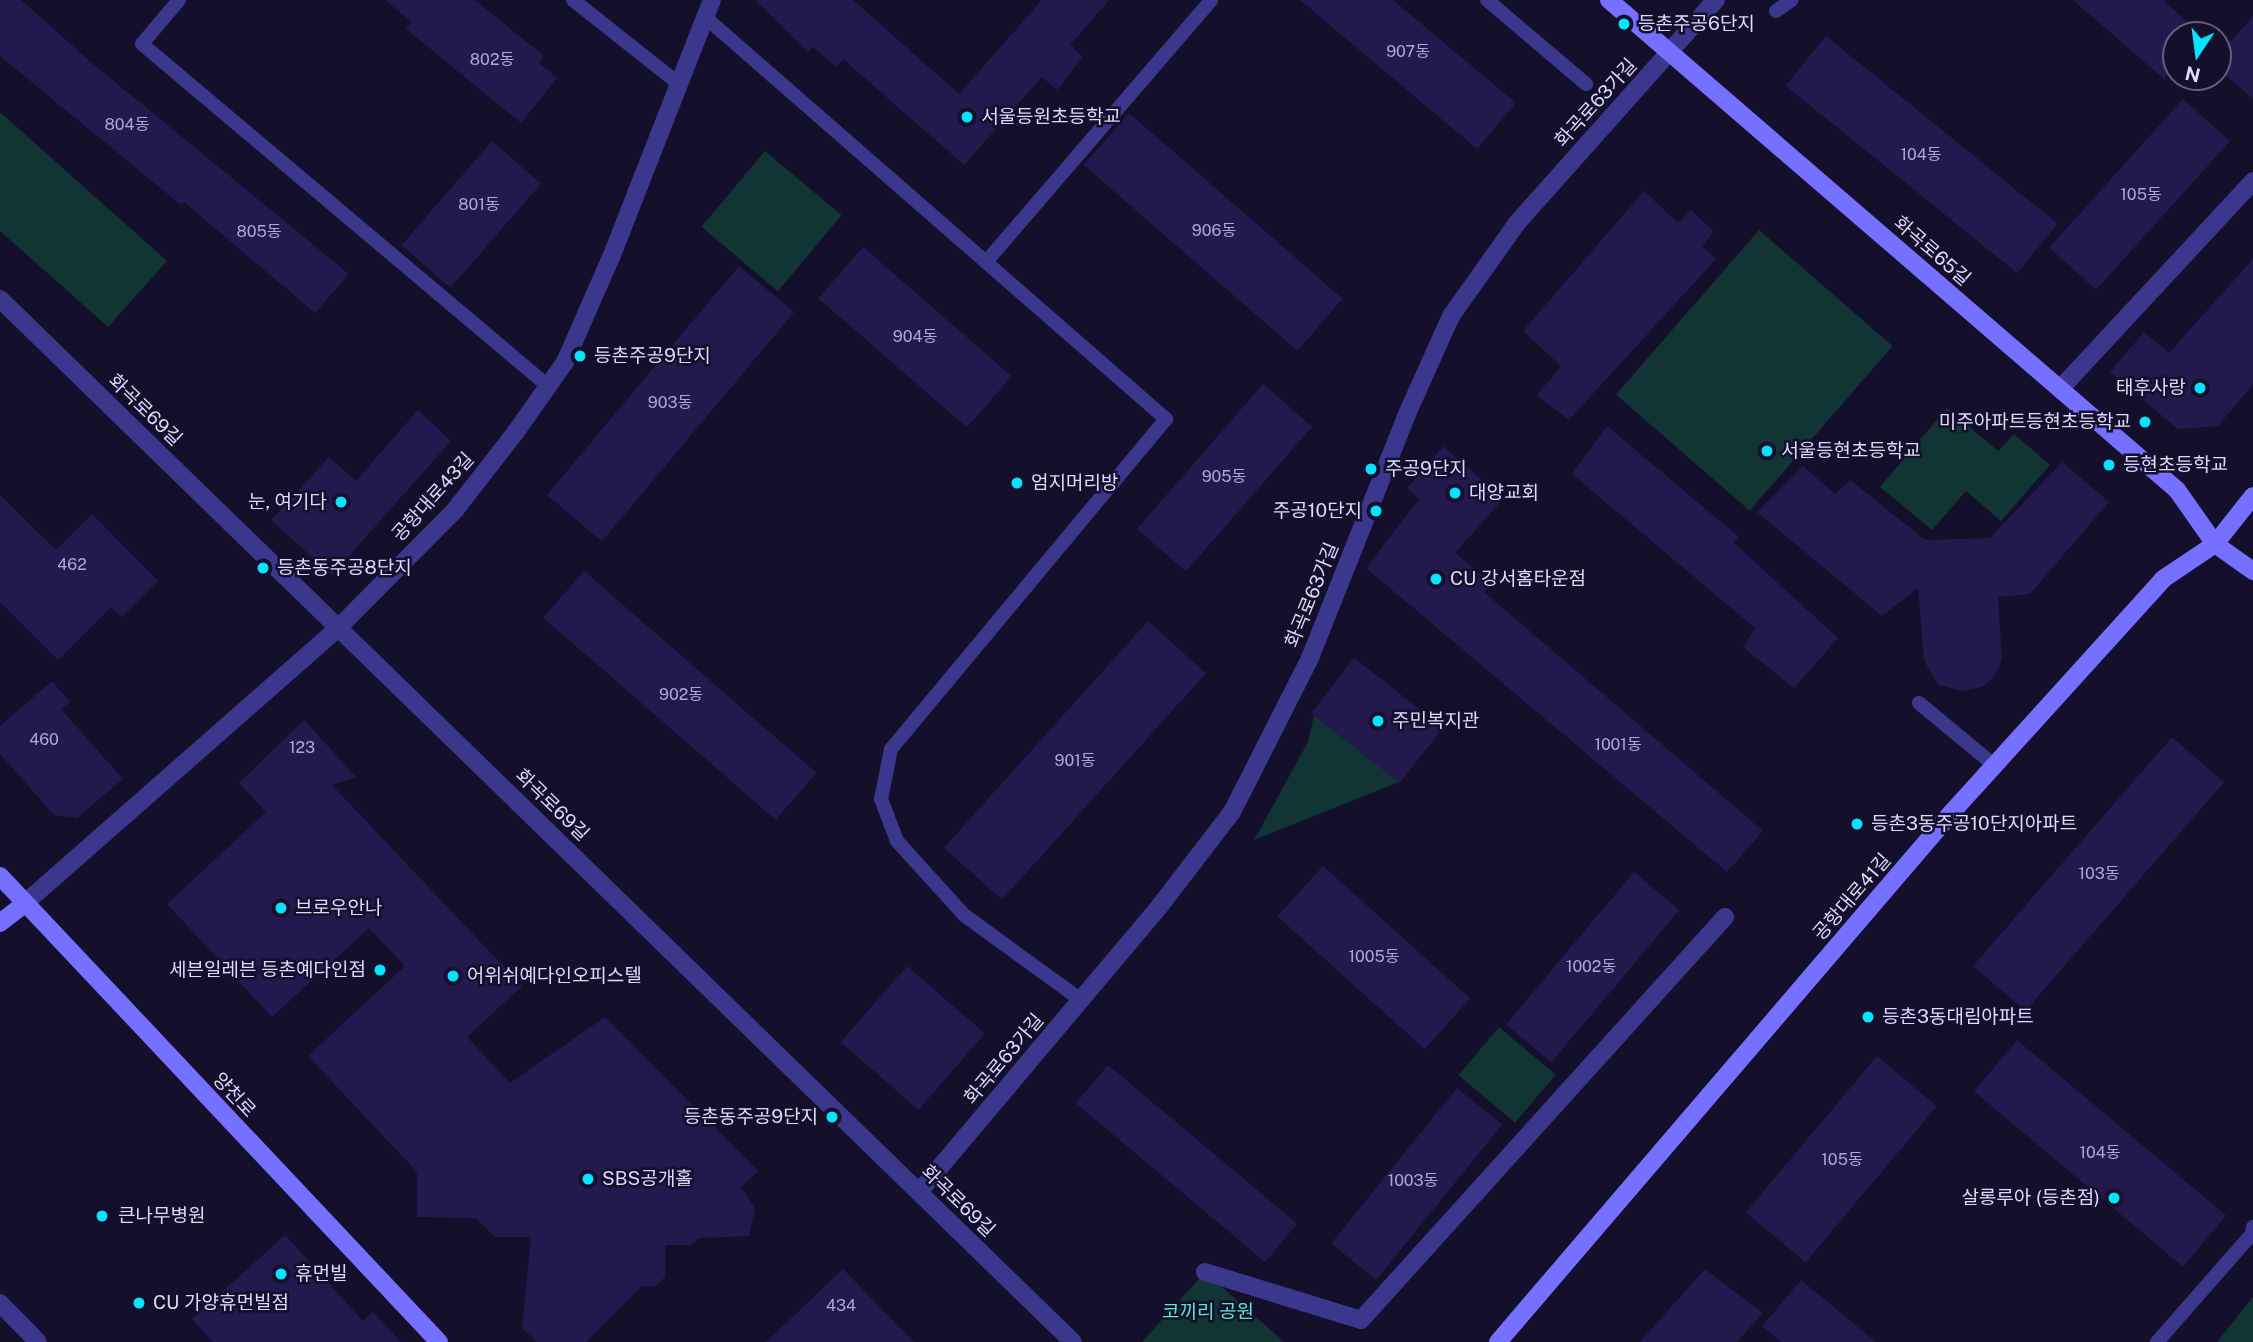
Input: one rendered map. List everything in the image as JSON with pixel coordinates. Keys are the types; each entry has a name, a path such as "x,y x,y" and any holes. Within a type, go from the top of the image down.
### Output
{"street":[{"name":"화곡로65길","path":"1609,0 2177,491 2215,544 2253,571"},
{"name":"화곡로63가길","path":"919,1192 1081,1000 1232,813 1310,658 1407,414 1451,316 1517,223 1716,0"},
{"name":"공항대로43길","path":"24,904 339,627 454,510 565,362 612,255 708,8"},
{"path":"2060,389 2253,181"},
{"name":"화곡로69길","path":"0,299 1073,1342"},
{"name":"공항대로41길","path":"1498,1342 1994,765 2163,579 2215,544 2253,496"},
{"name":"양천로","path":"0,876 439,1342"},
{"path":"0,923 24,904"},
{"path":"1205,1272 1361,1320 1725,918"},
{"path":"0,1303 38,1342"}],"lane":[{"path":"179,0 142,44 548,386"},
{"path":"573,0 679,83"},
{"path":"986,262 1211,0"},
{"path":"1487,0 1587,84"},
{"path":"1776,11 1792,0"},
{"path":"708,8 986,262 1166,419 891,749 881,799 897,841 964,915 1081,1000"},
{"path":"1919,704 1994,765"},
{"path":"2157,1342 2252,1234 2253,1227"}],"green space":[{"path":"0,112 167,261 108,327 0,231"},
{"path":"765,151 842,215 778,291 701,227"},
{"path":"1759,230 1893,346 1750,511 1616,395"},
{"path":"1947,408 1998,451 2014,434 2050,465 2001,521 1966,491 1932,530 1880,487"},
{"path":"1314,715 1399,782 1254,840 1308,742"},
{"path":"1499,1027 1556,1075 1515,1123 1459,1075"},
{"name":"코끼리 공원","path":"1205,1272 1284,1342 1142,1342"},
{"path":"2253,1297 2253,1342 2217,1342"}],"building":[{"path":"0,0 21,0 93,64 349,274 315,313 184,202 181,205 0,56"},
{"path":"385,0 475,0 544,56 539,63 557,78 521,123 406,29 412,22"},
{"path":"755,0 853,0 959,94 1042,0 1109,0 1070,45 1083,57 1057,90 1042,77 964,165 843,59 837,67 813,47 808,52"},
{"path":"1300,0 1393,0 1516,103 1477,149"},
{"path":"2073,0 2163,0 2186,21 2162,21 2162,77"},
{"path":"2253,16 2253,99 2232,80 2232,40"},
{"path":"1826,36 2058,224 2017,273 1786,86"},
{"path":"2183,99 2230,141 2096,290 2049,248"},
{"path":"1129,113 1343,299 1297,351 1084,165"},
{"path":"492,141 541,184 451,288 401,245"},
{"path":"1644,191 1678,223 1691,210 1714,232 1702,246 1716,259 1569,420 1537,395 1561,366 1523,331"},
{"path":"863,247 1012,376 967,428 818,298"},
{"path":"2253,259 2253,384 2218,426 2178,429 2110,372 2144,332 2169,353"},
{"path":"739,266 794,312 602,541 547,495"},
{"path":"1263,384 1312,427 1186,572 1137,529"},
{"path":"418,410 451,441 332,575 271,520 329,457 356,481"},
{"path":"1607,426 1739,537 1734,543 1838,638 1794,688 1743,647 1755,628 1572,474"},
{"path":"1443,446 1503,499 1455,553 1492,583 1484,592 1763,831 1727,872 1366,568 1419,499 1407,488"},
{"path":"2062,462 2109,502 2030,594 1998,597 2002,659 1995,676 1982,687 1962,691 1939,685 1924,659 1918,588 1882,616 1757,512 1803,466 1835,494 1850,480 1925,540 1990,538"},
{"path":"0,495 56,550 92,514 158,581 122,617 111,607 58,660 0,602"},
{"path":"584,571 816,773 776,820 543,618"},
{"path":"1148,621 1206,673 1002,900 944,848"},
{"name":"주민복지관","path":"1354,658 1443,728 1400,783 1311,713"},
{"path":"52,681 70,702 61,709 123,779 77,818 54,815 0,754 0,726"},
{"path":"304,720 356,777 332,785 522,986 467,1037 510,1083 605,1017 758,1171 741,1187 755,1208 749,1236 699,1238 691,1245 665,1245 665,1277 655,1286 641,1287 586,1342 537,1342 522,1328 531,1237 495,1237 476,1218 417,1217 417,1172 308,1056 405,966 369,928 272,1017 167,904 266,812 239,783"},
{"path":"2172,737 2224,782 2025,1011 1973,966"},
{"path":"1323,866 1470,998 1425,1049 1277,917"},
{"path":"1634,872 1679,910 1551,1062 1506,1024"},
{"path":"907,966 985,1034 918,1110 841,1042"},
{"path":"2017,1040 2226,1215 2183,1267 1974,1091"},
{"path":"1877,1056 1937,1106 1806,1262 1746,1212"},
{"path":"1108,1065 1297,1224 1265,1262 1076,1103"},
{"path":"1457,1088 1502,1125 1376,1280 1331,1243"},
{"name":"휴먼빌","path":"285,1235 363,1321 373,1312 401,1342 213,1342 192,1319"},
{"path":"843,1269 914,1342 766,1342"},
{"path":"1705,1269 1763,1313 1737,1342 1640,1342"},
{"path":"1801,1280 1876,1342 1782,1342 1762,1326"}],"place":[{"name":"등촌주공6단지","path":"1624,24"},
{"name":"서울등원초등학교","path":"967,117"},
{"name":"등촌주공9단지","path":"580,356"},
{"name":"태후사랑","path":"2200,388"},
{"name":"미주아파트등현초등학교","path":"2145,422"},
{"name":"서울등현초등학교","path":"1767,451"},
{"name":"등현초등학교","path":"2109,465"},
{"name":"주공9단지","path":"1371,469"},
{"name":"엄지머리방","path":"1017,483"},
{"name":"대양교회","path":"1455,493"},
{"name":"눈, 여기다","path":"341,502"},
{"name":"주공10단지","path":"1376,511"},
{"name":"등촌동주공8단지","path":"263,568"},
{"name":"CU 강서홈타운점","path":"1436,579"},
{"name":"주민복지관","path":"1378,721"},
{"name":"등촌3동주공10단지아파트","path":"1857,824"},
{"name":"브로우안나","path":"281,908"},
{"name":"세븐일레븐 등촌예다인점","path":"380,970"},
{"name":"어위쉬예다인오피스텔","path":"453,976"},
{"name":"등촌3동대림아파트","path":"1868,1017"},
{"name":"등촌동주공9단지","path":"832,1117"},
{"name":"SBS공개홀","path":"588,1179"},
{"name":"살롱루아 (등촌점)","path":"2114,1198"},
{"name":"큰나무병원","path":"102,1216"},
{"name":"휴먼빌","path":"281,1274"},
{"name":"CU 가양휴먼빌점","path":"139,1303"}]}
